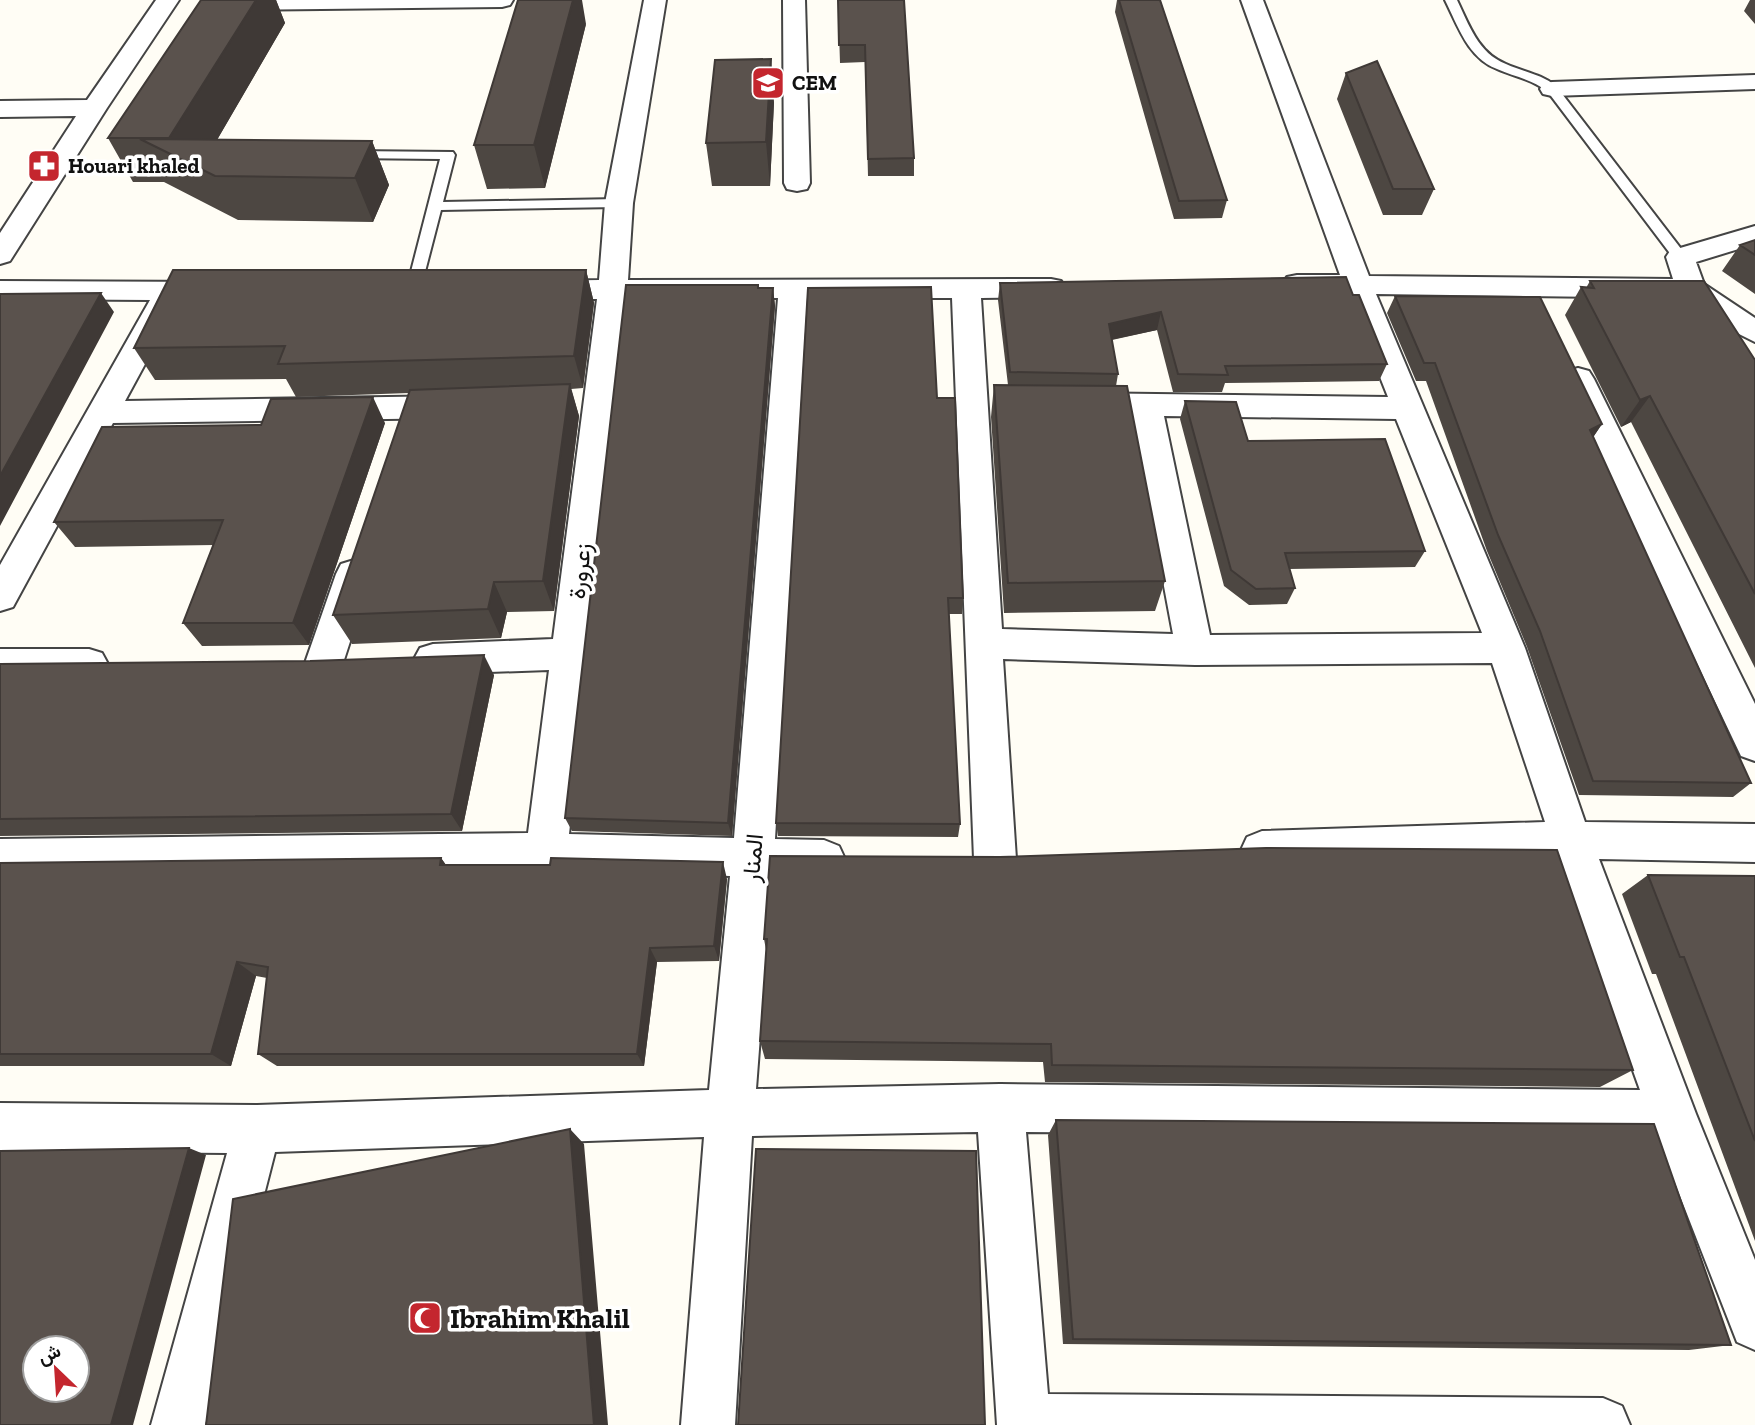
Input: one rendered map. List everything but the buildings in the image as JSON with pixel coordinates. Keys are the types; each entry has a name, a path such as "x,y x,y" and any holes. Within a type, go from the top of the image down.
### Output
{"street":[{"path":"0,255 93,108 168,0"},
{"path":"231,3 502,0"},
{"name":"زعرورة","path":"546,852 569,654 587,402 613,290 619,202 655,0"},
{"path":"794,0 797,183"},
{"path":"1252,0 1357,283 1507,648 1571,840 1672,1114 1755,1324"},
{"path":"1552,89 1755,82"},
{"path":"0,109 93,108"},
{"path":"1755,235 1680,257 1691,289 1755,391"},
{"path":"1273,285 1357,283 1541,301 1691,289 1755,332"},
{"path":"506,290 1078,288"},
{"path":"0,290 237,291"},
{"path":"966,290 985,403 984,643 995,859"},
{"path":"0,597 170,291"},
{"name":"المنار","path":"708,1425 730,1113 753,859 793,291"},
{"path":"1564,350 1755,744"},
{"path":"1052,404 1410,408"},
{"path":"1146,405 1195,650"},
{"path":"103,412 405,422 478,406"},
{"path":"362,549 310,663 365,661"},
{"path":"984,643 1195,650 1507,648"},
{"path":"406,660 569,654"},
{"path":"0,664 121,663"},
{"path":"1228,851 1571,840 1755,843"},
{"path":"0,858 546,852 753,859 860,859"},
{"path":"954,859 1036,858"},
{"path":"0,1127 257,1129 730,1113 1000,1108 1672,1114"},
{"path":"1000,1108 1023,1423 1603,1425"},
{"path":"178,1425 257,1129"}],"lane":[{"path":"1451,0 1484,58 1504,68 1538,78 1552,89 1680,257"},
{"path":"343,155 448,155 413,291"},
{"path":"435,206 619,202"}],"place":[{"name":"CEM","path":"768,83"},
{"name":"Houari khaled","path":"44,166"},
{"name":"Ibrahim Khalil","path":"425,1318"}]}
